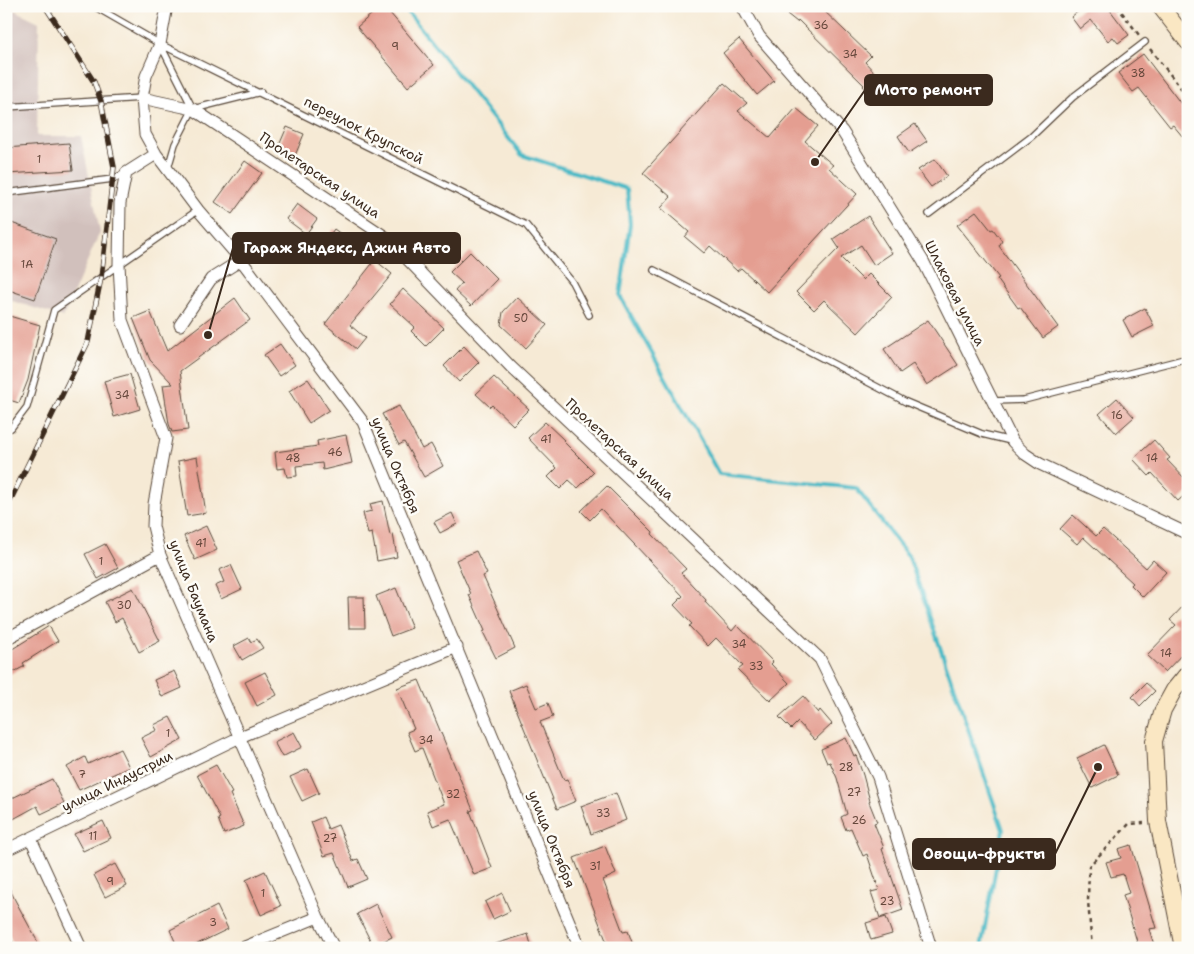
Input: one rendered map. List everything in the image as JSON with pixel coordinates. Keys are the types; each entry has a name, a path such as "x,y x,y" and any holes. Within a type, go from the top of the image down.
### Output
{"main road":[{"path":"1160,6 1187,38"},
{"path":"1183,948 1158,821 1154,741 1162,710 1174,690 1188,673"}],"street":[{"name":"улица Октября","path":"167,6 160,44 146,76 142,98 145,134 156,154 198,210 241,260 363,422 580,948"},
{"name":"Шлаковая улица","path":"742,6 760,36 842,131 923,261 1013,442 1025,454 1040,464 1188,534"},
{"name":"Пролетарская улица","path":"142,98 193,109 388,238 511,367 820,658 878,777 931,948"},
{"path":"126,173 156,154"},
{"name":"улица Баумана","path":"126,173 120,203 119,264 122,320 166,438 154,504 153,526 160,556 318,916 334,948"},
{"path":"180,325 211,279 241,260"},
{"path":"6,639 160,556"},
{"name":"улица Индустрии","path":"6,850 240,737 457,647"},
{"path":"31,839 81,948"},
{"path":"242,948 318,916"}],"lane":[{"name":"переулок Крупской","path":"94,6 160,44 261,92 526,225 572,282 588,315"},
{"path":"929,214 1031,137 1074,97 1145,42"},
{"path":"160,44 193,109"},
{"path":"168,170 175,144 193,109 261,92"},
{"path":"6,107 142,98"},
{"path":"6,193 113,179 126,173"},
{"path":"6,430 11,428 27,407 54,310 198,210"},
{"path":"654,270 906,402 982,434 1013,442"},
{"path":"993,402 1024,400 1188,358"}],"path":[{"path":"1117,6 1188,97"},
{"path":"1092,948 1088,901 1089,866 1130,824 1158,821"}],"shaded area":[{"path":"6,6 39,22 37,136 81,136 100,232 63,317 6,299"}],"building":[{"path":"381,6 384,6 434,65 408,87 357,27"},
{"path":"777,6 819,6 871,56 865,62 887,86 874,98 864,85 798,20 797,22"},
{"path":"1085,6 1107,6 1129,35 1118,43 1113,37 1108,41 1091,20 1080,29 1071,17"},
{"path":"739,39 774,81 757,95 723,53"},
{"path":"1143,54 1188,113 1188,143 1173,125 1170,127 1139,88 1133,92 1118,73"},
{"path":"724,83 747,103 738,111 770,138 796,108 818,126 805,141 833,165 829,168 857,194 767,292 741,268 737,271 710,246 704,253 685,237 689,232 661,208 671,197 643,173"},
{"path":"915,124 927,141 909,153 898,136"},
{"path":"287,127 304,134 294,158 277,150"},
{"path":"69,143 73,170 6,174 6,148"},
{"path":"935,159 947,176 931,187 918,170"},
{"path":"245,161 262,173 232,214 215,202"},
{"path":"297,204 317,219 306,234 286,219"},
{"path":"976,211 1002,241 999,246 1058,327 1043,338 1020,307 1018,308 997,279 999,278 957,225"},
{"path":"868,216 892,253 874,265 861,245 841,258 863,280 869,274 892,297 858,333 824,300 814,310 796,292 839,248 833,239"},
{"path":"6,221 56,239 35,299 6,289"},
{"path":"334,229 353,243 342,260 322,246"},
{"path":"470,252 497,279 471,306 455,291 462,283 450,272"},
{"path":"375,260 392,274 350,325 365,338 356,349 325,324"},
{"path":"403,289 444,328 426,346 411,331 415,327 390,304"},
{"path":"517,297 547,325 526,348 501,325 503,312"},
{"path":"235,298 250,320 180,371 188,430 172,432 163,385 173,384 150,360 133,318 150,311 167,351"},
{"path":"1145,308 1154,326 1132,337 1123,320"},
{"path":"6,315 40,325 28,380 19,403 6,399"},
{"path":"928,320 958,365 927,385 913,364 900,373 884,349"},
{"path":"280,344 295,365 279,376 264,355"},
{"path":"464,346 479,362 459,382 444,366"},
{"path":"130,374 140,409 114,417 104,381"},
{"path":"494,377 529,409 513,425 492,405 490,407 476,394"},
{"path":"308,379 329,410 309,423 289,391"},
{"path":"1117,398 1134,417 1116,433 1099,414"},
{"path":"399,406 422,449 431,444 443,466 424,477 404,442 399,445 382,414"},
{"path":"545,422 594,472 578,488 569,480 560,489 548,477 557,468 528,438"},
{"path":"346,435 352,463 323,470 322,463 296,466 297,476 287,477 285,468 277,469 275,452 318,446 317,441"},
{"path":"1154,440 1170,458 1167,460 1188,482 1188,492 1178,501 1152,473 1149,476 1133,459"},
{"path":"197,457 206,513 187,516 178,461"},
{"path":"607,486 653,532 652,534 686,569 681,573 706,600 705,602 732,631 737,625 773,662 771,664 789,683 770,701 738,670 743,666 716,638 708,646 689,626 692,624 674,605 683,596 601,509 590,520 581,511"},
{"path":"383,501 390,535 393,534 397,557 377,561 372,533 368,534 363,513 372,511 370,504"},
{"path":"452,513 457,524 440,533 434,522"},
{"path":"1073,515 1096,536 1103,529 1146,568 1153,560 1166,572 1143,597 1131,585 1133,583 1083,537 1077,544 1060,529"},
{"path":"206,526 217,550 195,560 184,536"},
{"path":"105,544 118,568 98,579 85,554"},
{"path":"476,551 487,574 483,576 515,648 496,658 483,632 485,631 456,560"},
{"path":"231,565 242,589 221,599 215,586 224,582 219,570"},
{"path":"133,588 160,641 139,652 122,618 115,622 105,602"},
{"path":"396,588 412,628 391,636 376,596"},
{"path":"348,597 364,597 365,628 349,628"},
{"path":"1188,601 1188,648 1165,672 1147,655 1176,625 1170,620"},
{"path":"49,626 58,641 23,663 25,666 6,676 6,653"},
{"path":"249,638 251,642 257,639 263,648 242,660 234,646"},
{"path":"174,671 182,688 162,697 154,680"},
{"path":"265,672 277,695 257,706 245,682"},
{"path":"419,680 473,810 470,811 492,868 474,875 450,819 433,826 427,811 444,804 422,748 415,751 407,732 414,729 397,688"},
{"path":"1146,683 1155,691 1140,706 1132,697"},
{"path":"526,684 536,708 548,703 553,717 540,722 564,780 567,779 576,801 557,809 509,691"},
{"path":"803,696 818,713 820,710 832,724 815,740 798,722 791,729 779,717"},
{"path":"170,717 182,740 151,757 141,738 157,730 154,725"},
{"path":"294,732 302,747 282,757 274,742"},
{"path":"846,738 854,756 856,755 863,775 869,802 877,822 874,823 884,848 882,849 903,910 880,918 871,892 879,890 867,854 863,856 851,828 846,830 841,817 847,814 837,778 830,762 827,763 821,749"},
{"path":"1104,745 1118,775 1092,788 1077,758"},
{"path":"120,749 129,767 79,790 67,767 85,757 88,764"},
{"path":"216,765 232,793 230,794 244,826 224,834 218,819 220,818 197,775"},
{"path":"308,769 319,793 302,801 290,777"},
{"path":"52,779 64,803 41,814 37,806 6,823 6,801"},
{"path":"616,793 626,820 591,834 581,806"},
{"path":"323,817 328,829 338,825 353,861 358,859 367,879 348,887 334,853 324,856 311,822"},
{"path":"103,821 111,838 83,851 74,834"},
{"path":"1131,845 1156,928 1149,929 1155,948 1139,948 1123,895 1129,893 1123,874 1111,877 1106,862 1121,858 1118,849"},
{"path":"605,846 616,874 603,880 623,932 628,931 634,948 609,948 574,858"},
{"path":"115,864 127,886 105,897 94,875"},
{"path":"265,871 281,906 261,915 246,880"},
{"path":"6,881 41,948 16,948 6,930"},
{"path":"502,893 510,911 493,919 485,902"},
{"path":"376,904 392,937 373,946 357,914"},
{"path":"217,906 228,929 189,948 178,948 170,930"},
{"path":"886,917 892,934 871,940 866,923"},
{"path":"528,934 532,948 493,948 492,945"}],"waterway":[{"path":"403,6 522,155 627,189 630,224 620,296 719,474 856,488 909,557 1003,830 981,948"}],"railway":[{"path":"6,509 88,342 101,278 114,167 101,101 94,82 45,6"}],"place":[{"name":"Мото ремонт","path":"815,162"},
{"name":"Гараж Яндекс, Джин Авто","path":"208,335"},
{"name":"Овощи-фрукты","path":"1098,767"}]}
